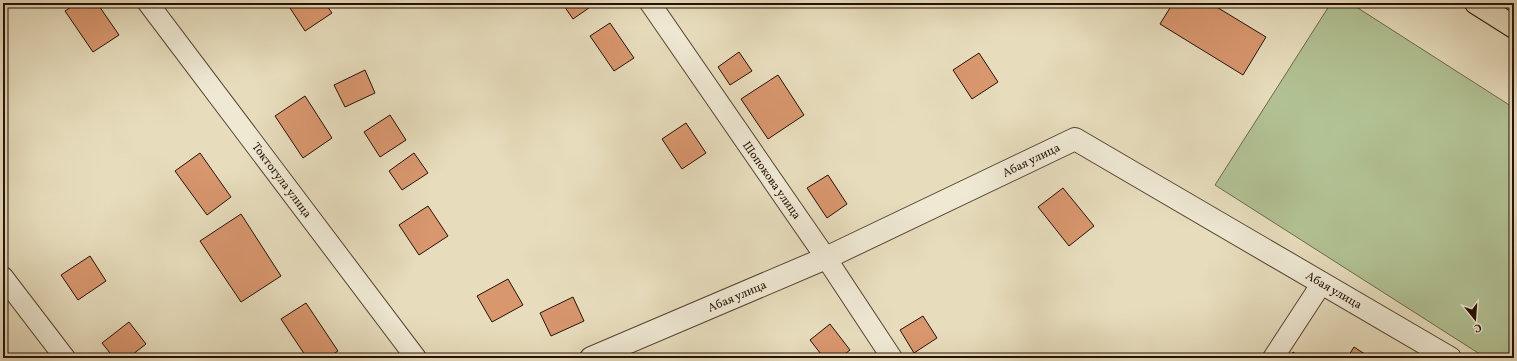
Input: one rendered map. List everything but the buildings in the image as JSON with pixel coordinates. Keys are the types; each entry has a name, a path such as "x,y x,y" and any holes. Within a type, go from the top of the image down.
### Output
{"main road":[{"path":"1476,3 1514,27"}],"street":[{"name":"Токтогула улица","path":"148,3 416,358"},
{"name":"Шопокова улица","path":"650,3 826,258 892,358"},
{"name":"Абая улица","path":"591,358 826,258 1076,138 1450,358"},
{"path":"3,277 65,358"},
{"path":"1273,358 1322,283"}],"green space":[{"path":"1331,3 1350,3 1514,108 1514,358 1486,358 1215,185"}]}
